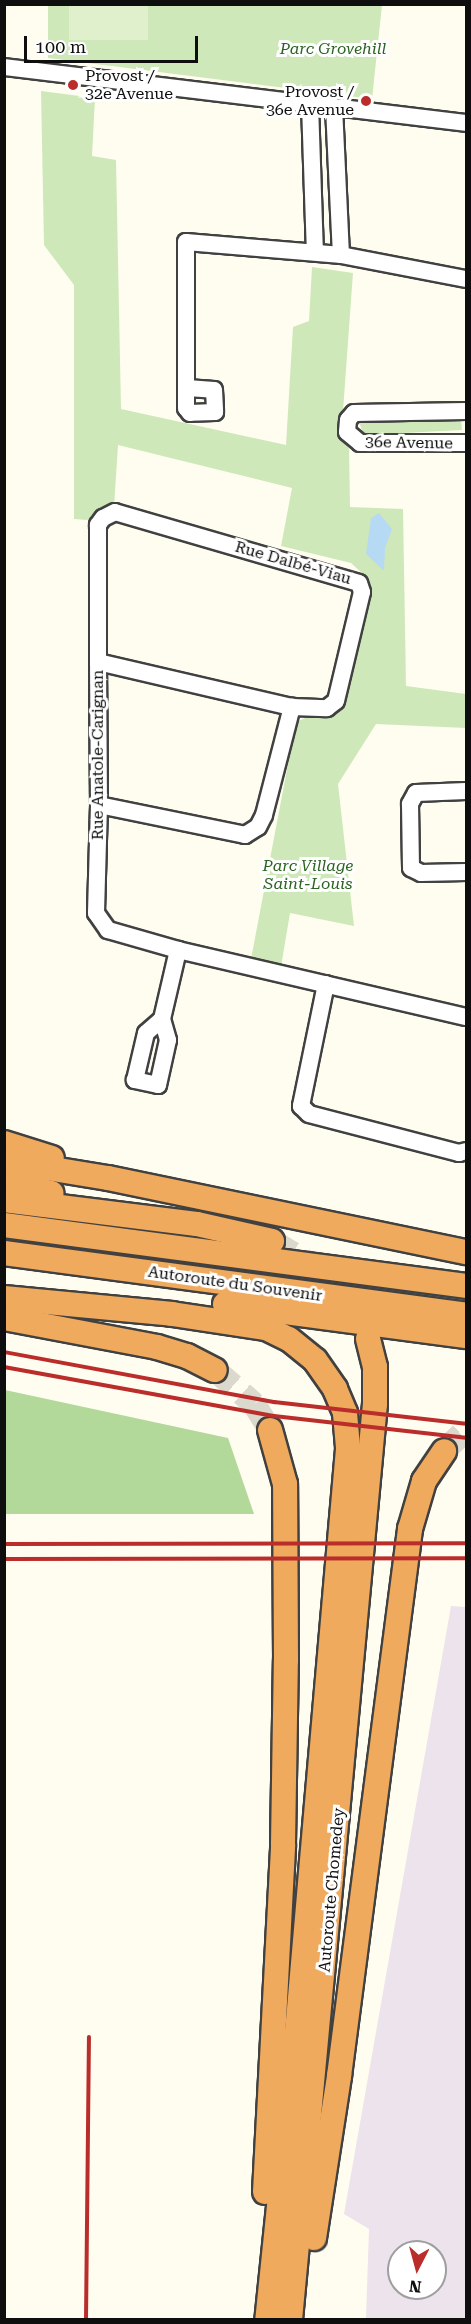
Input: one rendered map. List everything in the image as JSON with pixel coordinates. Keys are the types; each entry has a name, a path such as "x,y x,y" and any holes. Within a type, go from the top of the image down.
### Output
{"highway":[{"path":"4,1143 108,1178"},
{"path":"4,1161 108,1178 466,1252"},
{"path":"4,1181 146,1218"},
{"path":"4,1200 216,1227 272,1241"},
{"name":"Autoroute du Souvenir","path":"4,1225 466,1286"},
{"name":"Autoroute du Souvenir","path":"4,1253 466,1315"},
{"path":"4,1281 148,1294 466,1336"},
{"name":"Autoroute Chomedey","path":"4,1298 222,1320 282,1335 315,1360 338,1395 348,1432 297,2032 267,2319"},
{"path":"4,1318 157,1347 187,1356 215,1370"},
{"name":"Autoroute Chomedey","path":"291,2319 370,1460 376,1379 368,1339"},
{"path":"259,2319 285,1781 286,1496 282,1462 270,1430"},
{"path":"302,2319 339,2076 410,1529 424,1481 444,1451"}],"street":[{"path":"4,67 466,123"},
{"path":"310,104 315,252"},
{"path":"334,107 341,255"},
{"path":"187,388 186,242 341,255 466,279"},
{"name":"36e Avenue","path":"466,411 354,413 348,420 347,432 352,440 360,443 466,443"},
{"name":"Rue Anatole-Carignan","path":"115,512 98,525 99,805 96,913 101,924 108,930 178,950 466,1017"},
{"name":"Rue Dalbé-Viau","path":"98,662 292,707 327,708 336,701 362,592 359,583 115,512"},
{"path":"99,805 245,835 258,827 264,816 292,707"},
{"path":"466,791 416,793 410,804 411,868 421,873 466,872"},
{"path":"162,1019 178,950"},
{"path":"326,984 301,1106 309,1114 459,1152 466,1151"}],"shaded area":[{"path":"451,1606 466,1607 466,2319 366,2319 369,2229 344,2214"}],"green space":[{"name":"Parc Grovehill","path":"48,5 382,5 372,99 48,58"},
{"path":"69,5 148,5 148,40 69,40"},
{"name":"Parc Village Saint-Louis","path":"41,91 95,98 92,156 116,160 121,409 286,445 293,327 309,321 312,267 353,273 343,411 344,440 349,449 350,507 403,509 406,686 466,694 466,728 376,724 338,784 354,926 290,913 281,967 251,959 296,722 344,701 370,591 363,574 351,563 281,546 292,488 118,445 114,507 87,520 74,519 74,285 44,245"},
{"path":"461,420 462,430 364,435 359,422"},
{"path":"5,1390 228,1438 254,1514 5,1514"}],"water":[{"path":"379,513 392,529 385,548 384,571 366,554 371,518"}],"tunnel":[{"path":"272,1241 320,1270 356,1312"},
{"path":"215,1370 254,1404 270,1430"},
{"path":"444,1451 466,1430"}],"railway":[{"path":"4,1352 274,1402 466,1424"},
{"path":"4,1367 274,1416 466,1438"},
{"path":"4,1544 466,1543"},
{"path":"4,1559 466,1558"},
{"path":"86,2320 89,2037"}],"place":[{"name":"Provost / 32e Avenue","path":"73,85"},
{"name":"Provost / 36e Avenue","path":"366,101"}]}
